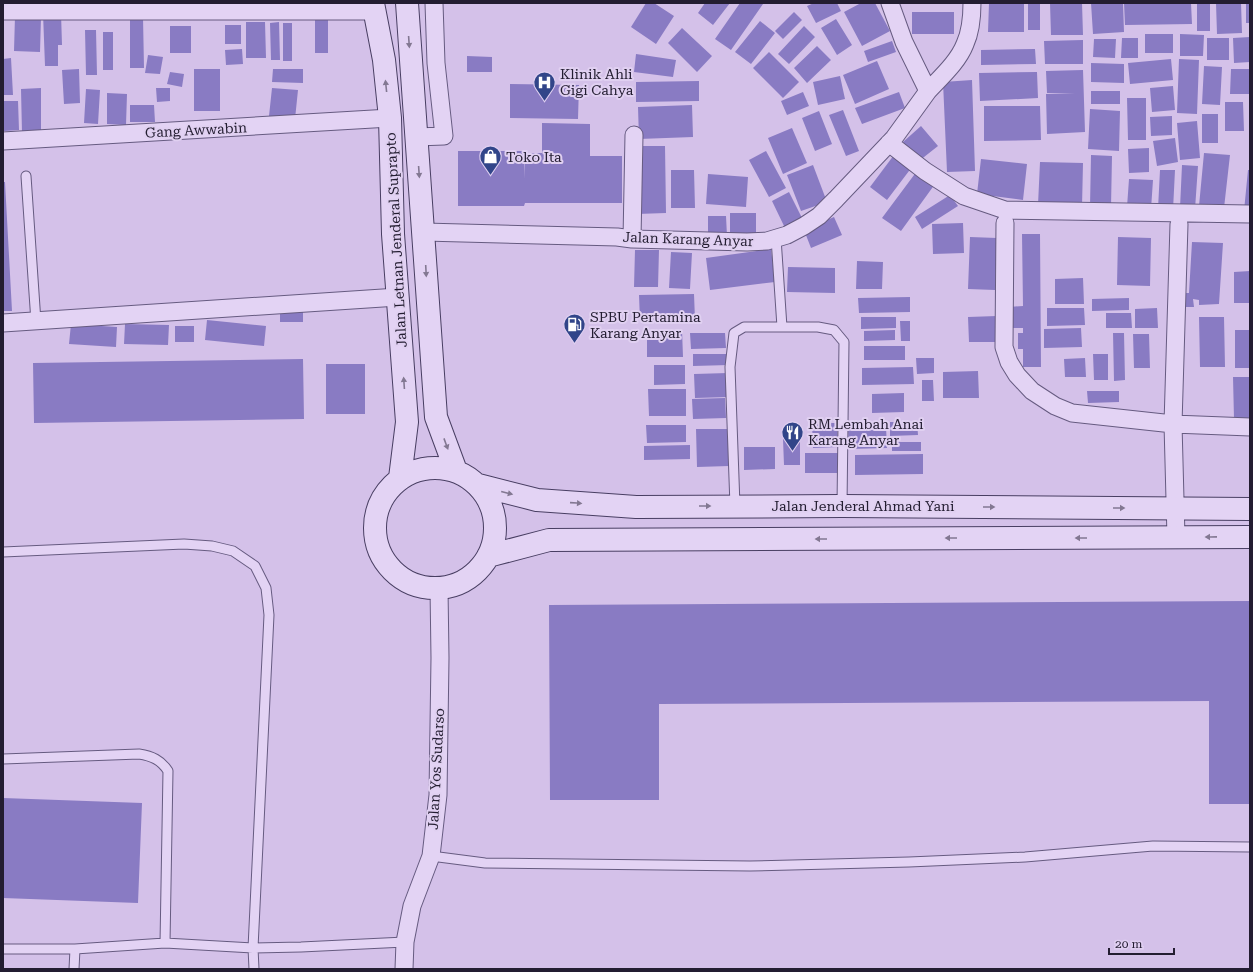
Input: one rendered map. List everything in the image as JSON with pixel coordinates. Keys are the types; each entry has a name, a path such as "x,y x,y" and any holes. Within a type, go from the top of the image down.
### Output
{"main road":[{"name":"Jalan Letnan Jenderal Suprapto","path":"407,3 436,417 456,471"},
{"name":"Jalan Letnan Jenderal Suprapto","path":"374,7 384,60 390,118 393,234 407,422 400,478"},
{"path":"427,468 442,468 456,471 468,477 478,485 488,498 494,512 496,527 494,542 488,556 479,570 466,580 451,586 439,588 416,585 398,576 384,561 376,544 374,524 378,505 389,488 400,478 413,471 427,468"},
{"name":"Jalan Jenderal Ahmad Yani","path":"478,485 537,500 636,507 842,506 1250,509"},
{"path":"488,556 549,540 1250,537"}],"street":[{"path":"416,137 444,136 436,63 434,3"},
{"path":"890,3 904,42 928,91 948,69 965,44 970,30 972,3"},
{"path":"3,11 374,7"},
{"name":"Jalan Karang Anyar","path":"424,232 617,236 632,239 747,242 767,241 787,235 819,216 891,141 928,91"},
{"name":"Gang Awwabin","path":"3,141 390,118"},
{"path":"632,239 634,134"},
{"path":"891,141 925,171 964,196 1005,210 1250,214"},
{"path":"1005,223 1004,347 1009,362 1017,375 1032,391 1055,406 1072,413 1174,431 1250,427"},
{"path":"1176,538 1174,431 1179,224"},
{"path":"3,323 398,297"},
{"name":"Jalan Yos Sudarso","path":"404,969 405,942 412,906 431,856 438,795 440,658 439,588"}],"lane":[{"path":"26,176 36,322"},
{"path":"776,238 782,327"},
{"path":"735,506 730,367 734,334 744,327 818,327 834,330 844,342 842,506"},
{"path":"3,552 191,544 212,546 233,551 255,566 266,588 269,615 253,948 254,969"},
{"path":"3,759 139,754 148,756 162,763 168,771 165,943"},
{"path":"431,856 485,863 750,866 909,862 1025,857 1152,846 1250,847"},
{"path":"3,949 75,949 165,943 253,948 405,942"},
{"path":"74,969 75,949"}],"building":[{"path":"646,3 654,3 674,16 656,44 631,27"},
{"path":"705,3 730,3 713,25 698,13"},
{"path":"740,3 763,4 731,50 715,39"},
{"path":"814,3 837,3 841,11 816,23 807,6"},
{"path":"861,3 875,3 890,31 862,46 844,12"},
{"path":"989,3 1024,3 1024,32 988,32"},
{"path":"1028,3 1040,3 1040,30 1028,30"},
{"path":"1050,3 1082,3 1083,35 1051,35"},
{"path":"1091,3 1123,3 1124,32 1093,34"},
{"path":"1124,3 1191,3 1192,24 1125,25"},
{"path":"1197,3 1210,3 1210,31 1197,31"},
{"path":"1216,3 1241,3 1242,33 1217,34"},
{"path":"1246,3 1250,3 1250,23 1246,23"},
{"path":"794,12 802,20 783,39 775,31"},
{"path":"912,12 954,12 954,34 912,34"},
{"path":"43,13 61,13 62,45 58,45 58,66 45,66"},
{"path":"15,16 41,17 40,52 14,51"},
{"path":"130,17 143,17 144,68 130,68"},
{"path":"836,19 852,45 837,55 821,28"},
{"path":"315,20 328,20 328,53 315,53"},
{"path":"760,21 775,33 751,64 735,52"},
{"path":"246,22 265,22 266,58 246,58"},
{"path":"279,22 280,60 271,60 270,23"},
{"path":"283,23 292,23 292,61 283,61"},
{"path":"225,25 241,25 241,44 225,44"},
{"path":"170,26 191,26 191,53 170,53"},
{"path":"804,26 815,37 789,64 778,54"},
{"path":"682,28 712,56 697,72 668,43"},
{"path":"85,30 96,30 97,75 86,75"},
{"path":"103,32 113,32 113,70 103,70"},
{"path":"1145,34 1173,34 1173,53 1145,53"},
{"path":"1180,34 1204,35 1203,56 1180,56"},
{"path":"1250,37 1250,62 1234,63 1233,38"},
{"path":"1122,38 1138,38 1138,58 1121,58"},
{"path":"1207,38 1229,38 1229,60 1207,60"},
{"path":"1094,39 1116,39 1115,58 1093,57"},
{"path":"1083,40 1083,64 1045,64 1044,41"},
{"path":"892,41 896,52 868,62 864,51"},
{"path":"817,46 831,60 807,83 794,68"},
{"path":"242,49 243,64 226,65 225,50"},
{"path":"1035,49 1036,64 981,65 981,50"},
{"path":"769,52 799,82 783,98 753,68"},
{"path":"636,54 676,60 673,77 634,72"},
{"path":"148,55 163,57 160,74 145,73"},
{"path":"467,56 492,57 492,72 467,72"},
{"path":"11,58 13,95 3,95 3,59"},
{"path":"1171,59 1173,80 1130,84 1128,63"},
{"path":"1179,59 1199,60 1197,114 1177,113"},
{"path":"877,61 889,89 855,104 843,75"},
{"path":"1091,63 1124,64 1124,83 1091,82"},
{"path":"1204,66 1222,67 1220,105 1202,104"},
{"path":"79,69 80,103 64,104 62,70"},
{"path":"194,69 220,69 220,111 194,111"},
{"path":"273,69 303,69 303,83 272,82"},
{"path":"1231,69 1250,69 1250,94 1230,94"},
{"path":"1083,70 1085,132 1047,134 1046,94 1075,93 1047,93 1046,71"},
{"path":"170,72 184,74 182,87 167,84"},
{"path":"1037,72 1038,98 980,101 979,73"},
{"path":"840,76 845,99 818,105 813,82"},
{"path":"972,80 975,171 947,172 943,82"},
{"path":"699,81 699,101 636,102 636,82"},
{"name":"Klinik Ahli Gigi Cahya","path":"510,84 579,85 578,119 510,118"},
{"path":"1173,86 1175,110 1152,112 1150,88"},
{"path":"41,88 41,133 22,133 21,89"},
{"path":"156,88 170,88 170,101 157,102"},
{"path":"272,88 298,90 295,119 269,116"},
{"path":"86,89 100,90 98,124 84,123"},
{"path":"1091,91 1120,91 1120,104 1091,104"},
{"path":"803,92 809,106 787,115 781,101"},
{"path":"899,92 905,108 862,124 855,108"},
{"path":"107,93 127,94 126,125 107,124"},
{"path":"1127,98 1146,98 1146,140 1128,140"},
{"path":"3,101 18,101 19,130 4,131"},
{"path":"1225,102 1243,102 1244,131 1225,131"},
{"path":"130,105 154,105 155,122 130,122"},
{"path":"692,105 693,137 639,139 638,107"},
{"path":"984,106 1040,106 1041,140 984,141"},
{"path":"1090,109 1120,111 1119,151 1088,149"},
{"path":"843,110 859,151 846,156 829,115"},
{"path":"819,111 832,144 815,151 802,118"},
{"path":"1202,114 1218,114 1218,143 1202,143"},
{"path":"1172,116 1172,135 1151,136 1150,117"},
{"path":"1197,121 1200,158 1180,160 1177,123"},
{"path":"542,123 590,124 590,156 622,156 622,203 525,203 524,206 458,206 458,151 524,151 525,179 525,153 542,153"},
{"path":"921,126 938,146 919,161 903,142"},
{"path":"792,128 807,163 783,174 768,138"},
{"path":"1175,138 1178,162 1157,166 1153,141"},
{"path":"637,146 665,146 666,213 637,214"},
{"path":"1149,148 1149,172 1129,173 1128,149"},
{"path":"766,151 786,188 769,197 749,160"},
{"path":"1204,153 1230,155 1224,208 1199,206"},
{"path":"894,155 912,167 887,200 870,187"},
{"path":"1091,155 1112,156 1111,207 1090,207"},
{"path":"981,159 1027,164 1023,200 977,194"},
{"path":"1040,162 1083,163 1082,207 1038,205"},
{"path":"813,165 827,202 801,211 787,175"},
{"path":"1182,165 1198,166 1195,209 1180,208"},
{"path":"671,170 694,170 695,208 671,208"},
{"path":"1160,170 1175,170 1173,210 1158,209"},
{"path":"1248,170 1250,170 1250,212 1244,211"},
{"path":"917,171 935,184 901,231 882,218"},
{"path":"708,174 748,177 746,207 706,204"},
{"path":"1129,179 1153,180 1151,209 1127,207"},
{"path":"3,182 5,182 12,311 3,311"},
{"path":"789,192 803,220 785,228 772,201"},
{"path":"950,195 958,206 922,229 915,217"},
{"path":"730,213 756,213 756,237 730,237"},
{"path":"708,216 726,216 727,236 708,237"},
{"path":"834,217 842,235 811,248 804,230"},
{"path":"963,223 964,253 933,254 932,224"},
{"path":"1022,234 1040,234 1041,367 1023,367 1023,349 1018,349 1018,333 1023,333 1023,328 1009,328 1009,307 1023,306"},
{"path":"970,237 997,238 995,290 968,289"},
{"path":"1118,237 1151,238 1150,286 1117,285"},
{"path":"1192,242 1223,243 1219,304 1199,305 1199,300 1193,299 1194,307 1180,307 1180,293 1189,293"},
{"path":"771,249 775,282 710,290 706,258"},
{"path":"635,250 659,250 658,287 634,287"},
{"path":"671,252 692,253 690,289 669,288"},
{"path":"857,261 883,262 882,289 856,289"},
{"path":"788,267 835,268 835,293 787,292"},
{"path":"1250,271 1250,303 1234,303 1234,272"},
{"path":"1083,278 1084,304 1055,304 1055,279"},
{"path":"694,294 695,320 640,321 639,295"},
{"path":"910,297 910,312 859,313 858,298"},
{"path":"1129,298 1129,310 1092,311 1092,299"},
{"path":"1047,308 1084,308 1085,325 1047,326"},
{"path":"1157,308 1158,328 1135,328 1135,309"},
{"path":"280,312 303,312 303,322 280,322"},
{"path":"1106,313 1131,313 1132,328 1106,328"},
{"path":"997,316 997,342 969,342 968,317"},
{"path":"861,317 896,317 896,328 861,329"},
{"path":"1199,317 1224,317 1225,367 1200,367"},
{"path":"207,320 266,326 264,346 205,340"},
{"path":"900,321 910,321 910,341 901,341"},
{"path":"71,324 117,327 116,347 69,344"},
{"path":"125,324 169,325 168,345 124,344"},
{"path":"175,326 194,326 194,342 175,342"},
{"path":"1081,328 1082,347 1044,348 1044,329"},
{"path":"682,330 683,357 647,357 647,331"},
{"path":"895,330 895,340 864,341 864,331"},
{"path":"1235,330 1250,330 1250,368 1235,368"},
{"path":"690,333 725,333 726,348 691,349"},
{"path":"1113,333 1124,333 1125,380 1114,381"},
{"path":"1133,334 1149,334 1150,368 1134,368"},
{"path":"864,346 905,346 905,360 864,360"},
{"path":"693,354 728,354 729,365 693,366"},
{"path":"1093,354 1108,354 1108,380 1094,380"},
{"path":"916,358 934,358 934,373 917,374"},
{"path":"1085,358 1086,377 1065,377 1064,359"},
{"path":"303,359 304,419 34,423 33,363"},
{"path":"326,364 365,364 365,414 326,414"},
{"path":"654,365 685,365 685,384 654,385"},
{"path":"913,367 914,384 862,385 862,368"},
{"path":"978,371 979,398 943,398 943,372"},
{"path":"728,373 728,397 695,398 694,374"},
{"path":"1233,377 1250,377 1250,418 1234,419"},
{"path":"922,380 933,380 934,401 922,401"},
{"path":"648,389 686,389 686,416 649,416"},
{"path":"1087,391 1119,391 1119,402 1088,403"},
{"path":"904,393 904,412 872,413 872,394"},
{"path":"725,398 726,418 693,419 692,399"},
{"path":"890,422 917,422 918,435 890,436"},
{"path":"812,423 837,423 838,447 813,448"},
{"path":"646,425 686,425 686,442 647,443"},
{"path":"886,427 887,448 849,449 848,428"},
{"path":"696,429 728,429 729,466 697,467"},
{"name":"RM Lembah Anai Karang Anyar","path":"800,438 800,465 784,465 783,439"},
{"path":"892,442 921,442 921,451 892,451"},
{"path":"690,445 690,459 644,460 644,446"},
{"path":"744,447 775,447 775,469 744,470"},
{"path":"805,453 838,453 838,473 805,473"},
{"path":"923,454 923,474 855,475 855,455"},
{"path":"1250,601 1250,804 1209,804 1209,701 659,704 659,800 550,800 549,605"},
{"path":"3,798 142,803 138,903 3,898"}],"place":[{"name":"Klinik Ahli Gigi Cahya","path":"544,102"},
{"name":"Toko Ita","path":"491,176"},
{"name":"SPBU Pertamina Karang Anyar","path":"575,344"},
{"name":"RM Lembah Anai Karang Anyar","path":"792,452"}]}
